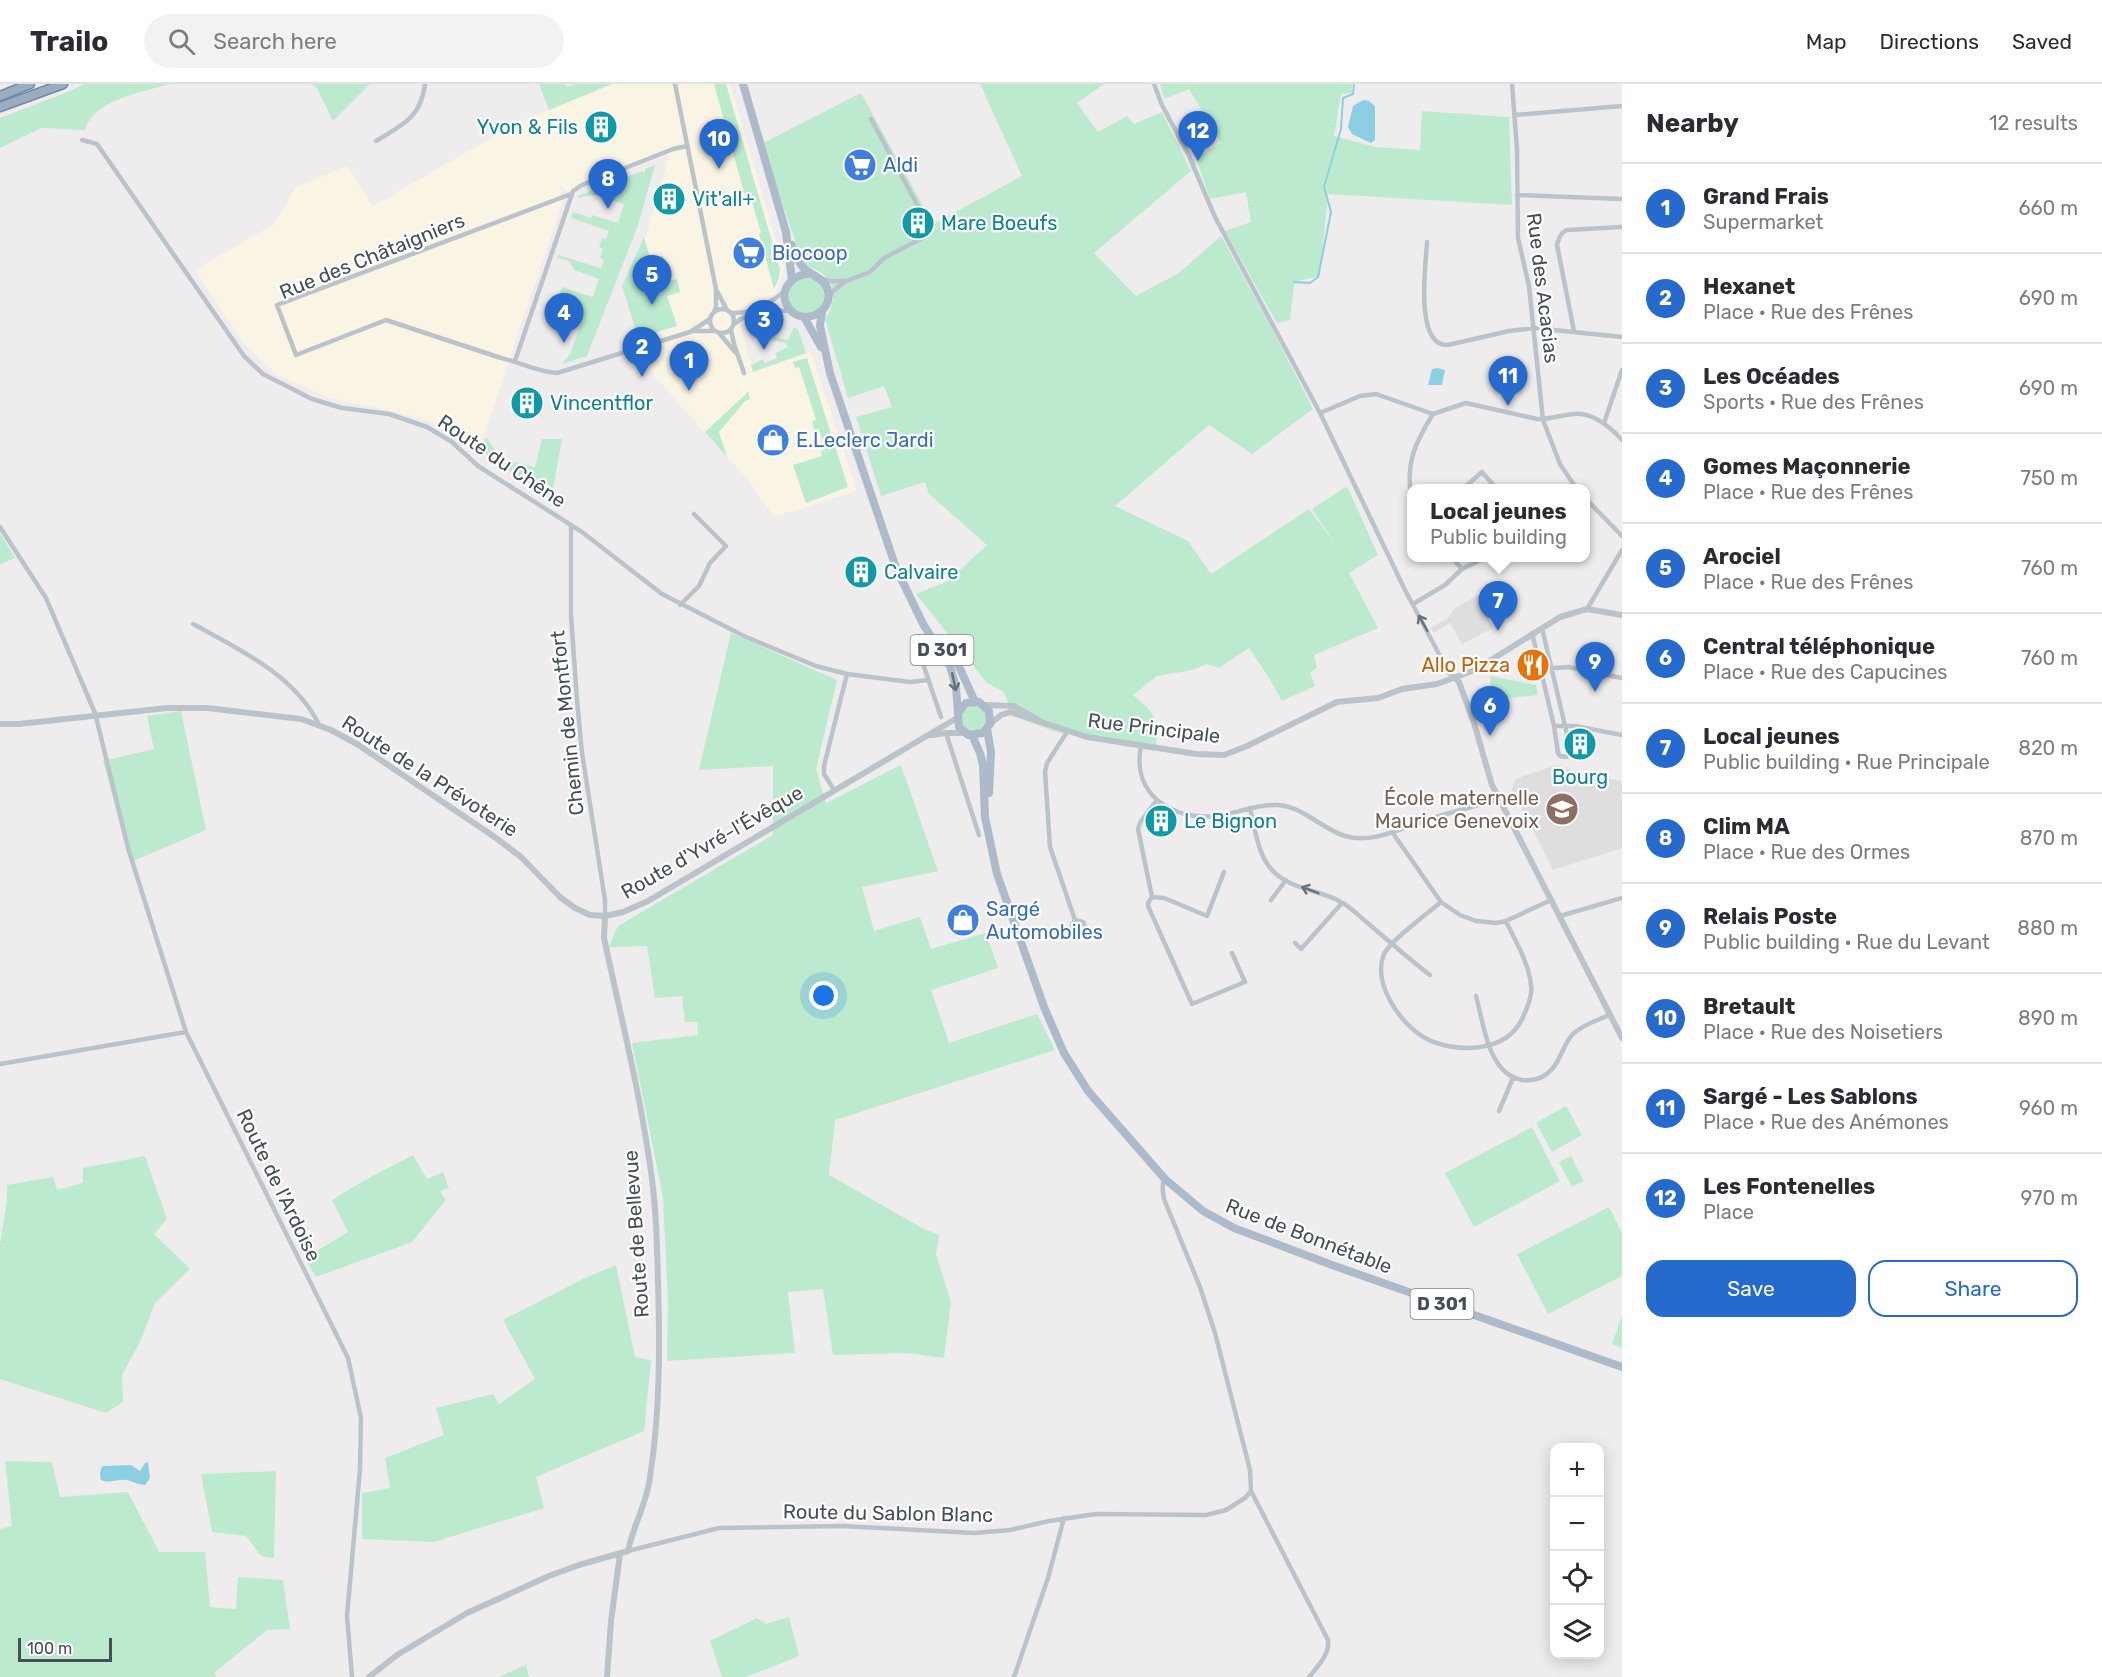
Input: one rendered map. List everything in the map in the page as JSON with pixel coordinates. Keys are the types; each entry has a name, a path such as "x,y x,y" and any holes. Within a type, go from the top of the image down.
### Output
{"highway":[{"path":"1,95 30,84"},
{"path":"1,107 63,84"}],"main road":[{"path":"743,84 786,232 800,264 820,278 828,289 828,300 822,311 813,316 804,317 792,312 786,302 786,290 792,280 801,274 812,274"},
{"path":"786,232 792,280"},
{"name":"D 301","path":"822,311 820,326 825,357"},
{"name":"D 301","path":"804,317 825,357 869,493 907,594 950,666 956,687 958,716"},
{"name":"D 301","path":"907,594 957,662 975,702"},
{"path":"975,702 984,705 989,711 989,727 978,735 969,734 959,727 958,716 963,706 975,702"},
{"name":"D 301","path":"988,831 991,752 989,727"},
{"name":"D 301","path":"969,734 980,753 983,765 985,817 988,831"},
{"name":"Rue de Bonnétable","path":"988,831 996,874 1044,1006 1064,1053 1088,1091 1165,1179 1203,1211 1234,1228 1622,1367"}],"street":[{"path":"376,141 408,121 416,113 425,84"},
{"path":"675,84 716,289 716,307 710,319 690,332 557,373 545,372 515,361 572,193 582,185 673,149 687,146"},
{"path":"1154,84 1215,217 1320,413 1449,673 1458,682 1474,723 1492,785 1622,1038"},
{"name":"Rue des Acacias","path":"1512,84 1518,238 1529,286 1543,420 1560,464 1573,484"},
{"path":"1515,115 1622,106"},
{"path":"828,300 833,291 846,282 870,272 884,258 924,237 928,231 927,223 871,118"},
{"name":"Route du Chêne","path":"82,140 97,144 244,356 263,374 312,399 327,404 389,414 427,427 452,442 478,466 582,532 653,588 680,605 780,653 847,675 910,682 928,680"},
{"name":"Rue des Châtaigniers","path":"515,361 386,320 296,355 277,305 572,193"},
{"path":"1517,195 1622,199"},
{"path":"1574,331 1557,245 1559,237 1567,230 1622,227 1622,234"},
{"path":"1427,242 1424,311 1432,339 1438,345 1534,328 1622,337"},
{"path":"820,278 846,282"},
{"path":"716,289 734,319 732,327 737,354 744,373"},
{"path":"714,312 719,309 746,312 774,300 786,290"},
{"path":"690,332 726,333 752,314 792,312"},
{"path":"710,319 710,324 737,354"},
{"path":"1604,423 1622,370"},
{"path":"1320,413 1360,396 1376,394 1433,414 1466,403 1543,420 1577,414 1604,423 1622,440"},
{"path":"1410,484 1411,460 1419,438 1433,414"},
{"path":"1468,484 1482,472 1492,484"},
{"path":"1590,503 1622,536"},
{"path":"680,605 699,585 710,563 726,546 694,514"},
{"name":"Chemin de Montfort","path":"571,526 572,644 582,753 603,884 605,916"},
{"name":"Route de l'Ardoise","path":"0,527 46,598 96,715 128,848 186,1032 348,1358 362,1418 360,1469 347,1616 351,1677"},
{"path":"1622,550 1587,609 1622,615"},
{"path":"1456,562 1462,569"},
{"path":"1413,604 1445,585 1462,569 1477,562"},
{"name":"Rue Principale","path":"1046,724 1067,732 1141,746 1212,756 1224,755 1337,702 1378,698 1393,691 1437,684 1482,667 1560,617 1587,609"},
{"path":"193,624 257,660 304,700 319,725"},
{"path":"1532,633 1554,726 1558,753 1566,757 1570,752 1542,627"},
{"path":"919,652 940,717"},
{"path":"1541,669 1552,666 1568,667 1622,678"},
{"path":"834,790 824,774 824,766 847,675"},
{"path":"984,705 1014,706 1046,724"},
{"name":"Route de la Prévoterie","path":"0,724 190,707 277,715 319,725 357,744 496,838 521,857 560,897 575,908 590,915 605,916"},
{"path":"989,727 1000,714 1010,712 1046,724"},
{"name":"Route d'Yvré-l'Évêque","path":"605,916 623,912 648,901 928,736 958,716"},
{"path":"1554,726 1622,735"},
{"path":"946,732 979,835"},
{"path":"928,736 946,732 969,734"},
{"path":"1067,732 1047,763 1045,772 1050,847 1075,920"},
{"path":"1141,746 1140,764 1143,780 1150,794 1156,801 1172,809 1196,815 1216,816 1250,808 1286,806 1302,812 1336,832 1355,838 1392,832 1499,799"},
{"path":"1156,801 1141,820 1138,829 1152,897 1148,903 1192,1004 1245,982 1232,953"},
{"path":"1250,808 1265,860 1274,872 1286,880 1342,903 1430,975"},
{"path":"1392,832 1441,902 1460,915 1476,921 1496,923 1506,921 1551,900"},
{"path":"1152,897 1164,898 1207,916 1224,872"},
{"path":"1271,900 1286,880"},
{"path":"1560,916 1622,898"},
{"path":"1441,902 1385,952 1380,967 1388,996 1400,1014 1411,1027 1438,1044 1460,1048 1490,1045 1505,1040 1514,1033 1525,1013 1531,995 1530,976 1506,921"},
{"path":"1295,943 1301,949 1342,903"},
{"name":"Route de Bellevue","path":"605,916 604,938 640,1100 651,1167 657,1237 659,1341 654,1451 650,1480 628,1551"},
{"path":"1476,996 1498,1065 1507,1075 1527,1081 1539,1079 1554,1066 1573,1034 1610,1015"},
{"path":"0,1064 186,1032"},
{"path":"1499,1111 1513,1078"},
{"path":"1165,1179 1162,1192 1164,1199 1200,1287 1215,1333 1247,1458 1251,1491 1328,1640 1329,1647 1325,1656 1310,1677"},
{"name":"Route du Sablon Blanc","path":"628,1551 719,1528 843,1526 974,1533 1010,1530 1064,1518 1096,1514 1206,1515 1227,1510 1251,1491"},
{"path":"1014,1677 1048,1578 1064,1518"},
{"path":"369,1677 397,1655 467,1613 549,1576 628,1551"},
{"path":"607,1677 611,1621 620,1554"}],"shaded area":[{"path":"612,84 730,84 784,268 775,294 735,310 753,371 811,352 857,491 774,517 747,479 654,376 645,345 638,338 622,286 648,230 668,160 666,152 582,185 571,194 560,187 563,201 478,453 457,435 434,423 400,413 329,398 277,375 245,345 195,270 274,224 296,187 347,166 373,206 521,121"},
{"path":"1484,592 1489,602 1482,606 1493,628 1462,644 1450,623 1434,633 1430,628 1447,619 1455,608"},
{"path":"1556,765 1583,774 1622,781 1622,848 1553,870 1512,789 1515,779"}],"green space":[{"path":"84,84 171,84 108,104 90,120 85,130 41,128 0,148 0,118"},
{"path":"312,84 370,84 333,121 317,88"},
{"path":"539,84 566,84 567,87 575,84 612,84 549,110"},
{"path":"714,84 726,84 780,269 774,289 750,195 745,196"},
{"path":"980,84 1104,84 1077,103 1098,132 1127,116 1134,124 1162,112 1191,171 1094,253 1136,296 1179,273 1221,236 1313,409 1252,454 1209,425 1115,506 1188,541 1211,574 1309,509 1336,545 1312,509 1347,486 1378,555 1349,573 1378,628 1314,655 1317,668 1310,672 1315,686 1282,701 1249,648 1219,668 1207,664 1192,670 1157,676 1133,695 1152,713 1155,719 1157,732 1155,751 1056,732 1013,716 1004,692 987,683 916,594 948,581 987,545 929,494 925,482 881,496 856,417 892,407 884,386 848,398 825,319 831,308 833,296 831,284 823,274 806,265 802,260 761,144 861,93 933,224 1022,176"},
{"path":"1160,84 1352,84 1352,93 1341,94 1334,136 1376,147 1420,150 1422,111 1509,117 1512,205 1328,194 1320,276 1297,281 1294,285 1290,320 1277,323 1225,231 1251,222 1246,192 1210,199 1196,158 1221,143 1189,89 1164,99"},
{"path":"655,165 638,225 587,356 562,364 570,354 584,314 579,312 581,304 559,296 562,287 593,297 599,279 574,270 569,261 557,258 558,255 601,268 604,260 600,258 603,249 599,247 602,238 606,239 609,231 571,218 573,212 618,223 624,204 595,195 577,198 642,171 643,173 645,169"},
{"path":"644,237 650,258 663,256 668,281 677,279 680,292 667,296 677,326 638,338 622,286"},
{"path":"807,278 820,283 825,296 820,309 807,314 794,309 789,296 794,283"},
{"path":"794,327 798,329 806,353 753,372 751,365 763,359 765,363 777,358 776,353 788,347 786,343 765,339 766,335 788,340"},
{"path":"807,358 848,487 806,503 793,465 822,456 821,451 825,449 819,429 814,430 812,421 816,420 799,367 795,368 793,362"},
{"path":"748,392 750,399 745,401 719,432 727,457 705,432"},
{"path":"486,437 507,466 509,461 535,467 542,439 562,439 551,500 483,452"},
{"path":"0,533 15,558 0,564"},
{"path":"731,633 837,680 816,769 826,803 901,765 938,871 862,887 874,931 920,917 931,949 986,933 998,968 931,990 949,1043 1037,1014 1055,1050 835,1120 829,1175 924,1229 939,1235 936,1254 951,1302 944,1358 908,1353 833,1355 823,1289 788,1292 795,1353 667,1361 668,1303 663,1197 632,1043 698,1035 697,1022 685,1022 682,996 655,998 647,946 609,947 618,926 773,835 773,766 699,770"},
{"path":"1490,676 1536,685 1538,695 1510,698 1494,713"},
{"path":"974,706 983,710 987,719 983,728 974,732 965,728 961,719 965,710"},
{"path":"181,711 206,830 131,862 103,761 154,749 147,716"},
{"path":"1566,1106 1582,1135 1552,1152 1536,1123"},
{"path":"1532,1127 1560,1181 1474,1227 1445,1173"},
{"path":"413,1155 427,1179 443,1172 449,1188 440,1191 446,1200 412,1242 316,1277 305,1258 348,1232 332,1200"},
{"path":"145,1156 167,1219 154,1234 190,1269 155,1303 140,1342 122,1375 123,1402 106,1413 0,1379 0,1244 7,1201 7,1185 53,1177 57,1190 83,1183 83,1168"},
{"path":"1571,1156 1584,1181 1572,1187 1559,1162"},
{"path":"1609,1207 1622,1233 1622,1276 1548,1314 1517,1254"},
{"path":"616,1265 635,1357 651,1360 644,1431 536,1477 544,1508 434,1542 362,1539 362,1493 390,1488 385,1458 444,1435 436,1408 493,1394 499,1404 535,1379 503,1320 585,1278"},
{"path":"1622,1316 1622,1348 1612,1344"},
{"path":"5,1461 52,1462 60,1497 128,1492 159,1552 205,1552 210,1607 236,1609 238,1577 283,1580 290,1629 267,1630 215,1672 216,1677 0,1677 0,1529 12,1526"},
{"path":"276,1471 274,1558 261,1556 246,1536 212,1532 201,1474"},
{"path":"789,1617 799,1656 746,1677 722,1677 710,1641 757,1618 766,1624"},
{"path":"526,1665 529,1677 499,1677 501,1676"}],"water":[{"path":"1363,100 1375,106 1375,140 1371,143 1352,134 1348,127 1353,106"},
{"path":"1432,369 1445,370 1442,385 1428,385"},
{"path":"148,1462 150,1478 145,1485 126,1480 107,1482 101,1480 100,1471 103,1466 131,1465 140,1471"}],"waterway":[{"path":"1294,282 1310,283 1318,277 1331,212 1324,187 1341,129 1343,98 1353,94 1354,84"}],"place":[{"name":"Yvon & Fils","path":"601,127"},
{"name":"Les Fontenelles","path":"1198,161"},
{"name":"Aldi","path":"860,165"},
{"name":"Bretault","path":"719,169"},
{"name":"Vit'all+","path":"669,199"},
{"name":"Clim MA","path":"608,209"},
{"name":"Mare Boeufs","path":"918,223"},
{"name":"Biocoop","path":"749,253"},
{"name":"Arociel","path":"652,305"},
{"name":"Gomes Maçonnerie","path":"564,343"},
{"name":"Les Océades","path":"764,350"},
{"name":"Hexanet","path":"642,377"},
{"name":"Grand Frais","path":"689,391"},
{"name":"Vincentflor","path":"527,403"},
{"name":"Sargé - Les Sablons","path":"1508,406"},
{"name":"E.Leclerc Jardi","path":"773,440"},
{"name":"Calvaire","path":"861,572"},
{"name":"Local jeunes","path":"1498,631"},
{"name":"Allo Pizza","path":"1533,665"},
{"name":"Relais Poste","path":"1595,692"},
{"name":"Central téléphonique","path":"1490,736"},
{"name":"Bourg","path":"1580,744"},
{"name":"École maternelle Maurice Genevoix","path":"1562,809"},
{"name":"Le Bignon","path":"1161,821"},
{"name":"Sargé Automobiles","path":"963,920"}]}
